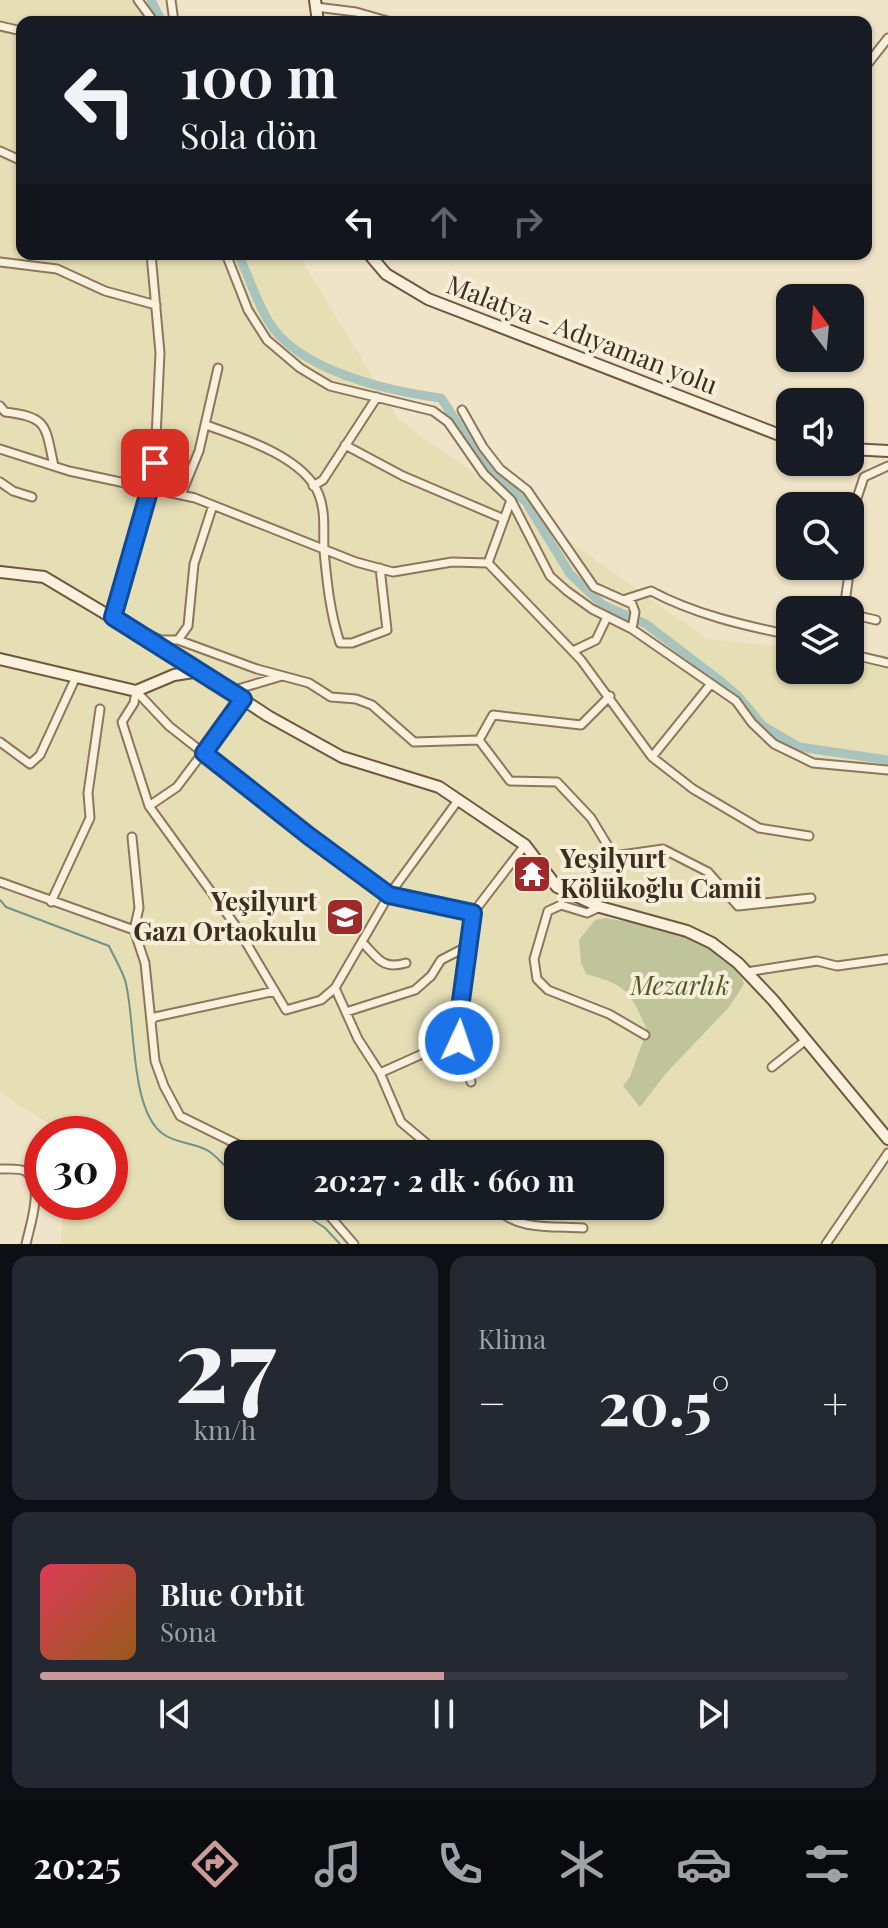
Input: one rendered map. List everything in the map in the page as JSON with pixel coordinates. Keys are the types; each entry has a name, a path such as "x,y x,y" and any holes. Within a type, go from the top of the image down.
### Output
{"main road":[{"name":"Malatya - Adıyaman yolu","path":"374,260 386,274 428,299 776,434"},
{"path":"864,450 888,451"},
{"path":"0,572 44,577 342,757 439,787 525,845 557,887 600,907 687,931 712,943 746,972 888,1139"},
{"path":"0,659 136,691 174,675 200,671"}],"street":[{"path":"316,3 370,16"},
{"path":"872,58 888,38"},
{"path":"113,617 154,480 160,353 152,260"},
{"path":"228,260 248,310 267,340 300,368 330,386 433,411 448,422 484,474 511,500 550,576 580,600 607,617 632,626 736,701 752,723 774,744 813,763 888,770"},
{"path":"0,262 57,269 105,291 156,305"},
{"path":"181,495 199,451 218,368"},
{"path":"313,486 323,480 377,397"},
{"path":"0,406 5,412 34,415 42,425 54,466"},
{"path":"462,410 483,447 500,469 527,490 594,587 632,604 635,612 632,626"},
{"path":"206,425 276,452 319,493 324,516 331,617 340,643 352,643 387,630 380,568"},
{"path":"345,445 403,476 504,519"},
{"path":"0,449 54,466 213,505 324,549 393,572 452,562 488,563 573,651 610,696 652,757 693,789 759,828 809,836"},
{"path":"859,492 864,477 888,466"},
{"path":"0,482 13,491 32,497"},
{"path":"488,563 511,500"},
{"path":"178,640 188,626 194,564 213,505"},
{"path":"623,600 651,591 672,603 727,621 776,632"},
{"path":"573,651 596,640 607,617"},
{"path":"864,617 876,620"},
{"path":"128,626 161,640 178,640 309,683 331,697 356,699 372,705 414,742 479,740"},
{"path":"864,657 888,663"},
{"path":"258,685 266,671"},
{"path":"231,691 284,675"},
{"path":"0,742 30,764 40,755 76,677"},
{"path":"652,757 710,685"},
{"path":"136,691 169,726 389,895 473,913"},
{"path":"136,691 134,703 122,722 149,806 238,929 286,1010 321,1000 335,988 389,895 459,799"},
{"path":"479,740 493,715 581,725 610,696"},
{"path":"149,806 177,787 243,699"},
{"path":"51,902 90,818 88,793 100,709"},
{"path":"479,740 510,781 557,782 591,818 614,856 663,849 708,872 738,906 811,898"},
{"path":"132,837 139,908 134,930 145,963 155,1061 180,1116 229,1140"},
{"path":"471,1082 459,1041 460,1008 473,913 525,845"},
{"path":"0,882 134,930"},
{"path":"600,907 587,913 561,905 548,911 534,959 537,979 548,990 609,1014 645,1035"},
{"path":"362,942 386,965 392,967 406,963"},
{"path":"346,1012 415,990 431,976 441,960 468,946"},
{"path":"746,972 817,961 837,966 888,959"},
{"path":"335,988 358,1039 380,1073 401,1122 422,1140"},
{"path":"151,1021 155,1017 275,991"},
{"path":"772,1067 806,1040"},
{"path":"380,1073 459,1041"},
{"path":"826,1244 888,1153"},
{"path":"0,1169 25,1171 31,1176 36,1193 26,1244"},
{"path":"333,1220 354,1244"},
{"path":"509,1220 583,1228"}],"green space":[{"path":"0,0 142,0 153,16 16,16 16,260 302,260 399,420 707,639 776,646 776,684 864,684 864,653 888,656 888,1244 61,1244 62,1220 128,1220 128,1116 37,1116 0,1093"},
{"name":"Mezarlık","path":"606,918 661,928 689,938 724,958 744,984 730,1006 667,1072 640,1107 623,1086 630,1077 647,1030 626,992 619,986 586,974 581,963 579,940 595,920"}],"waterway":[{"path":"151,0 159,16"},
{"path":"241,260 269,322 301,354 346,376 371,384 441,398 474,448 507,486 526,502 570,574 603,605 646,624 738,696 763,726 799,747 888,760"},
{"path":"0,900 6,907 109,946 125,980 139,1085 152,1122 163,1134 210,1152 224,1165"},
{"path":"313,1220 340,1244"}],"place":[{"name":"Yeşilyurt Kölükoğlu Camii","path":"532,874"},
{"name":"Yeşilyurt Gazı Ortaokulu","path":"345,917"}],"route":[{"path":"155,463 154,480 113,617 243,699 204,753 389,895 473,913 460,1008 459,1041"}]}
